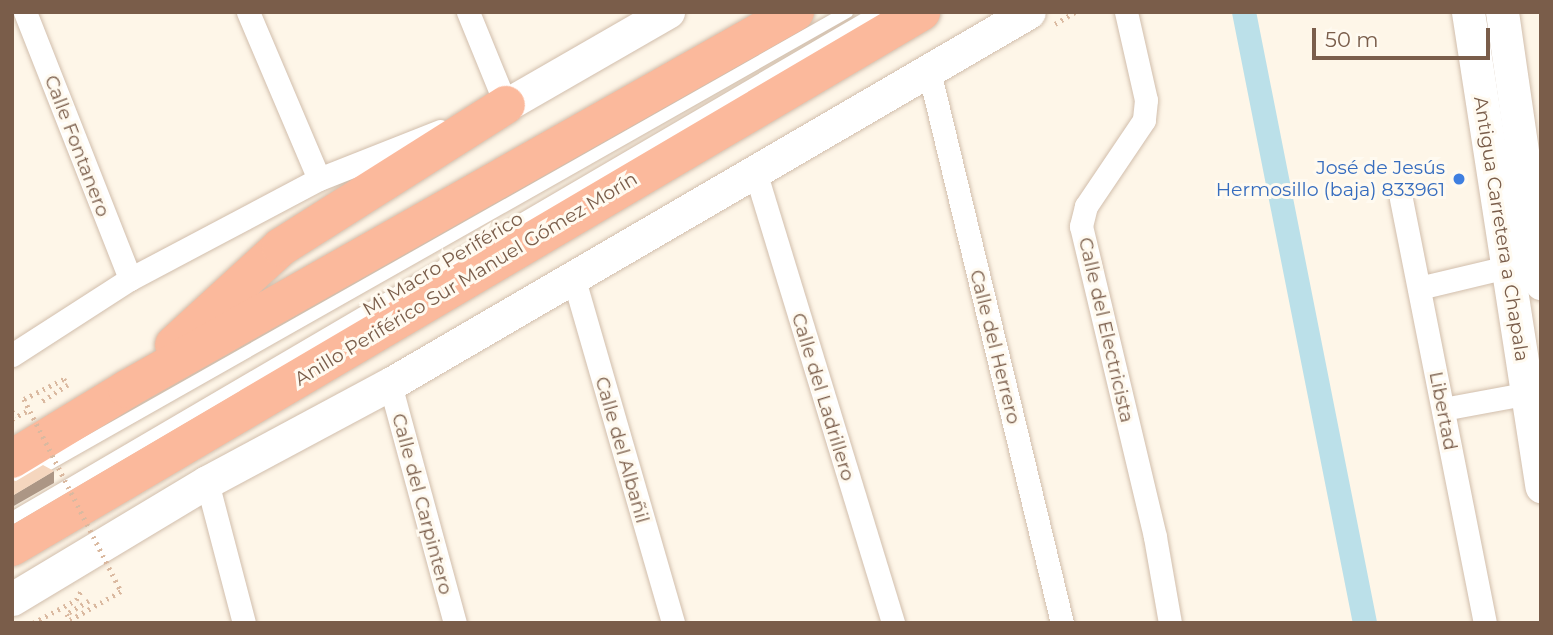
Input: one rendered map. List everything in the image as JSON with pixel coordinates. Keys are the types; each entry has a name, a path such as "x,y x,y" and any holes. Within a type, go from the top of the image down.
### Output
{"highway":[{"path":"15,454 795,12"},
{"name":"Anillo Periférico Sur Manuel Gómez Morín","path":"12,547 921,12"},
{"path":"127,389 281,247 506,105"}],"main road":[{"path":"506,105 668,12"},
{"path":"12,599 206,482 390,384 1029,12"},
{"name":"Antigua Carretera a Chapala","path":"1468,12 1507,267 1534,392 1541,486"},
{"name":"Antigua Carretera a Chapala","path":"1502,12 1531,151 1541,282"}],"street":[{"name":"Calle Fontanero","path":"25,12 130,279"},
{"path":"248,12 320,179"},
{"path":"12,355 130,279 320,179 506,105 468,12"},
{"name":"Calle del Electricista","path":"1126,12 1146,100 1144,120 1086,206 1081,226 1155,537 1170,623"},
{"name":"Calle del Herrero","path":"929,71 1062,623"},
{"name":"Calle del Ladrillero","path":"755,171 893,623"},
{"name":"Libertad","path":"1401,199 1485,623"},
{"path":"1419,288 1507,267"},
{"name":"Calle del Albañil","path":"573,276 673,623"},
{"name":"Calle del Carpintero","path":"390,384 455,623"},
{"path":"1443,409 1534,392"},
{"path":"206,482 244,623"}],"lane":[{"name":"Mi Macro Periférico","path":"15,454 847,12"},
{"name":"Mi Macro Periférico","path":"12,518 876,12"}],"path":[{"path":"35,406 68,385 64,379 24,399 121,591 70,620 67,614 89,601 76,600"},
{"path":"12,411 15,454"}],"building":[{"path":"43,465 54,471 12,496 12,480 16,481"}],"waterway":[{"path":"1244,12 1365,623"}],"place":[{"name":"José de Jesús Hermosillo (baja) 833961","path":"1459,179"}]}
